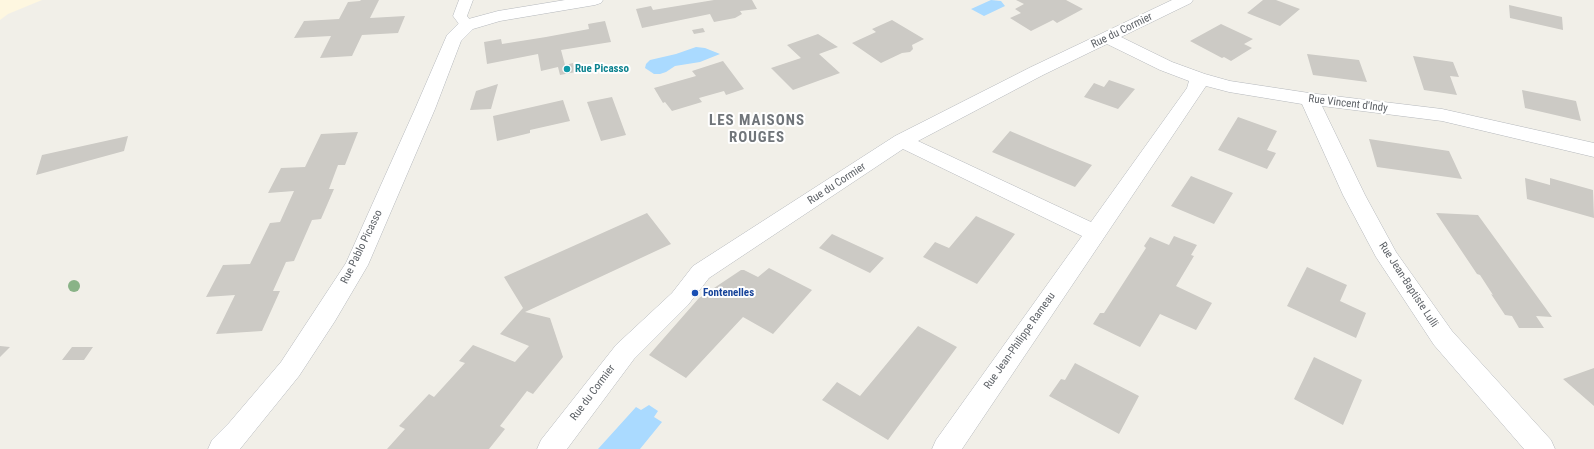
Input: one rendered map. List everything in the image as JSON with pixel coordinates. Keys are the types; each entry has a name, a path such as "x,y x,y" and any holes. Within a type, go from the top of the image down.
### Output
{"street":[{"path":"467,25 498,16 595,0"},
{"name":"Rue du Cormier","path":"551,449 625,352 680,299 701,272 902,141 1037,71 1185,0"},
{"name":"Rue Pablo Picasso","path":"222,449 240,431 290,369 356,265 425,109 453,39 467,25"},
{"name":"Rue Vincent d'Indy","path":"1108,38 1166,66 1199,78 1230,86 1308,99 1442,116 1594,150"},
{"name":"Rue Jean-Philippe Rameau","path":"946,449 1196,88 1199,78"},
{"name":"Rue Jean-Baptiste Lulli","path":"1308,99 1354,195 1387,257 1443,338 1541,449"},
{"path":"902,141 1095,233"}],"lane":[{"path":"466,0 460,16 467,25"}],"shaded area":[{"path":"0,0 42,0 8,14 0,20"}],"water":[{"path":"991,0 1001,1 1005,6 984,16 971,9"},
{"path":"696,47 705,48 720,54 700,62 675,66 660,74 654,74 645,68 646,64 650,60 676,54"},
{"path":"649,405 658,411 654,417 662,422 640,449 598,449 636,407 641,410"}],"building":[{"path":"379,0 370,18 405,16 398,33 362,35 352,56 320,58 331,36 294,38 304,21 339,19 348,2"},
{"path":"714,0 752,0 757,9 740,11 742,14 735,18 714,22 710,14 642,28 636,9 651,6 653,10"},
{"path":"1016,0 1066,0 1083,9 1057,23 1053,20 1031,31 1010,18 1021,13 1015,9 1024,4"},
{"path":"1263,0 1276,0 1300,9 1280,26 1247,13"},
{"path":"1509,5 1562,17 1563,30 1510,18"},
{"path":"892,20 924,39 912,45 913,49 910,52 902,53 881,63 852,43 876,32 872,29"},
{"path":"605,21 611,42 561,50 565,65 573,63 576,72 560,75 558,67 541,71 538,54 487,64 484,42 501,39 502,44 546,37 589,29 588,24"},
{"path":"1221,24 1253,39 1244,44 1252,48 1231,61 1224,57 1222,58 1190,41"},
{"path":"703,28 705,32 694,34 692,30"},
{"path":"818,34 838,47 819,54 840,73 793,90 771,68 801,58 787,45"},
{"path":"1307,54 1359,60 1367,82 1313,75"},
{"path":"1413,56 1453,62 1459,77 1450,76 1457,95 1424,90"},
{"path":"723,61 744,89 726,95 724,91 699,98 702,102 672,111 665,102 663,103 654,88 696,76 692,71"},
{"path":"1109,80 1135,89 1118,109 1084,97 1094,83 1104,87"},
{"path":"498,84 491,109 470,110 476,91"},
{"path":"1522,90 1576,101 1581,121 1525,108"},
{"path":"612,97 626,135 601,141 587,102"},
{"path":"563,100 570,121 530,130 530,133 497,141 493,116"},
{"path":"1238,117 1277,131 1267,150 1276,153 1267,169 1218,150"},
{"path":"1010,131 1092,165 1075,187 992,152"},
{"path":"358,132 345,165 338,165 329,189 334,189 321,219 312,220 294,261 286,262 273,291 280,291 262,331 216,334 235,295 206,297 223,265 250,264 270,223 280,222 294,191 268,193 281,168 305,167 321,134"},
{"path":"128,136 124,151 36,175 42,155"},
{"path":"1369,139 1449,151 1462,179 1377,167"},
{"path":"1191,176 1233,193 1214,224 1171,206"},
{"path":"1525,178 1550,185 1550,178 1593,190 1594,218 1527,199"},
{"path":"647,213 671,244 525,312 550,318 563,357 533,394 527,391 500,426 505,429 489,449 387,449 405,429 399,426 429,394 434,397 465,363 459,361 473,345 515,362 529,346 500,334 523,308 504,277"},
{"path":"1436,213 1478,215 1552,317 1536,316 1544,328 1519,328 1512,316 1505,315 1480,275 1477,274"},
{"path":"976,216 1015,234 977,284 923,257 935,242 949,248"},
{"path":"832,234 884,258 870,273 819,248"},
{"path":"1174,236 1197,245 1191,255 1194,256 1176,286 1212,303 1196,330 1160,314 1140,347 1093,324 1100,313 1104,313 1146,248 1144,246 1150,237 1169,245"},
{"path":"1307,267 1347,285 1340,301 1366,313 1356,338 1287,306"},
{"path":"769,268 812,290 773,334 743,317 686,378 649,355 699,298 741,270 758,277"},
{"path":"918,326 957,347 888,440 822,400 837,382 860,396"},
{"path":"0,346 10,347 0,357"},
{"path":"72,347 93,347 84,360 62,360"},
{"path":"1314,357 1362,380 1343,425 1294,399"},
{"path":"1075,363 1139,396 1119,434 1049,396 1061,379 1065,380"},
{"path":"1594,368 1594,406 1563,379"}],"place":[{"name":"Rue Picasso","path":"567,69"},
{"name":"Fontenelles","path":"695,293"}],"district":[{"name":"LES MAISONS ROUGES","path":"757,130"}]}
